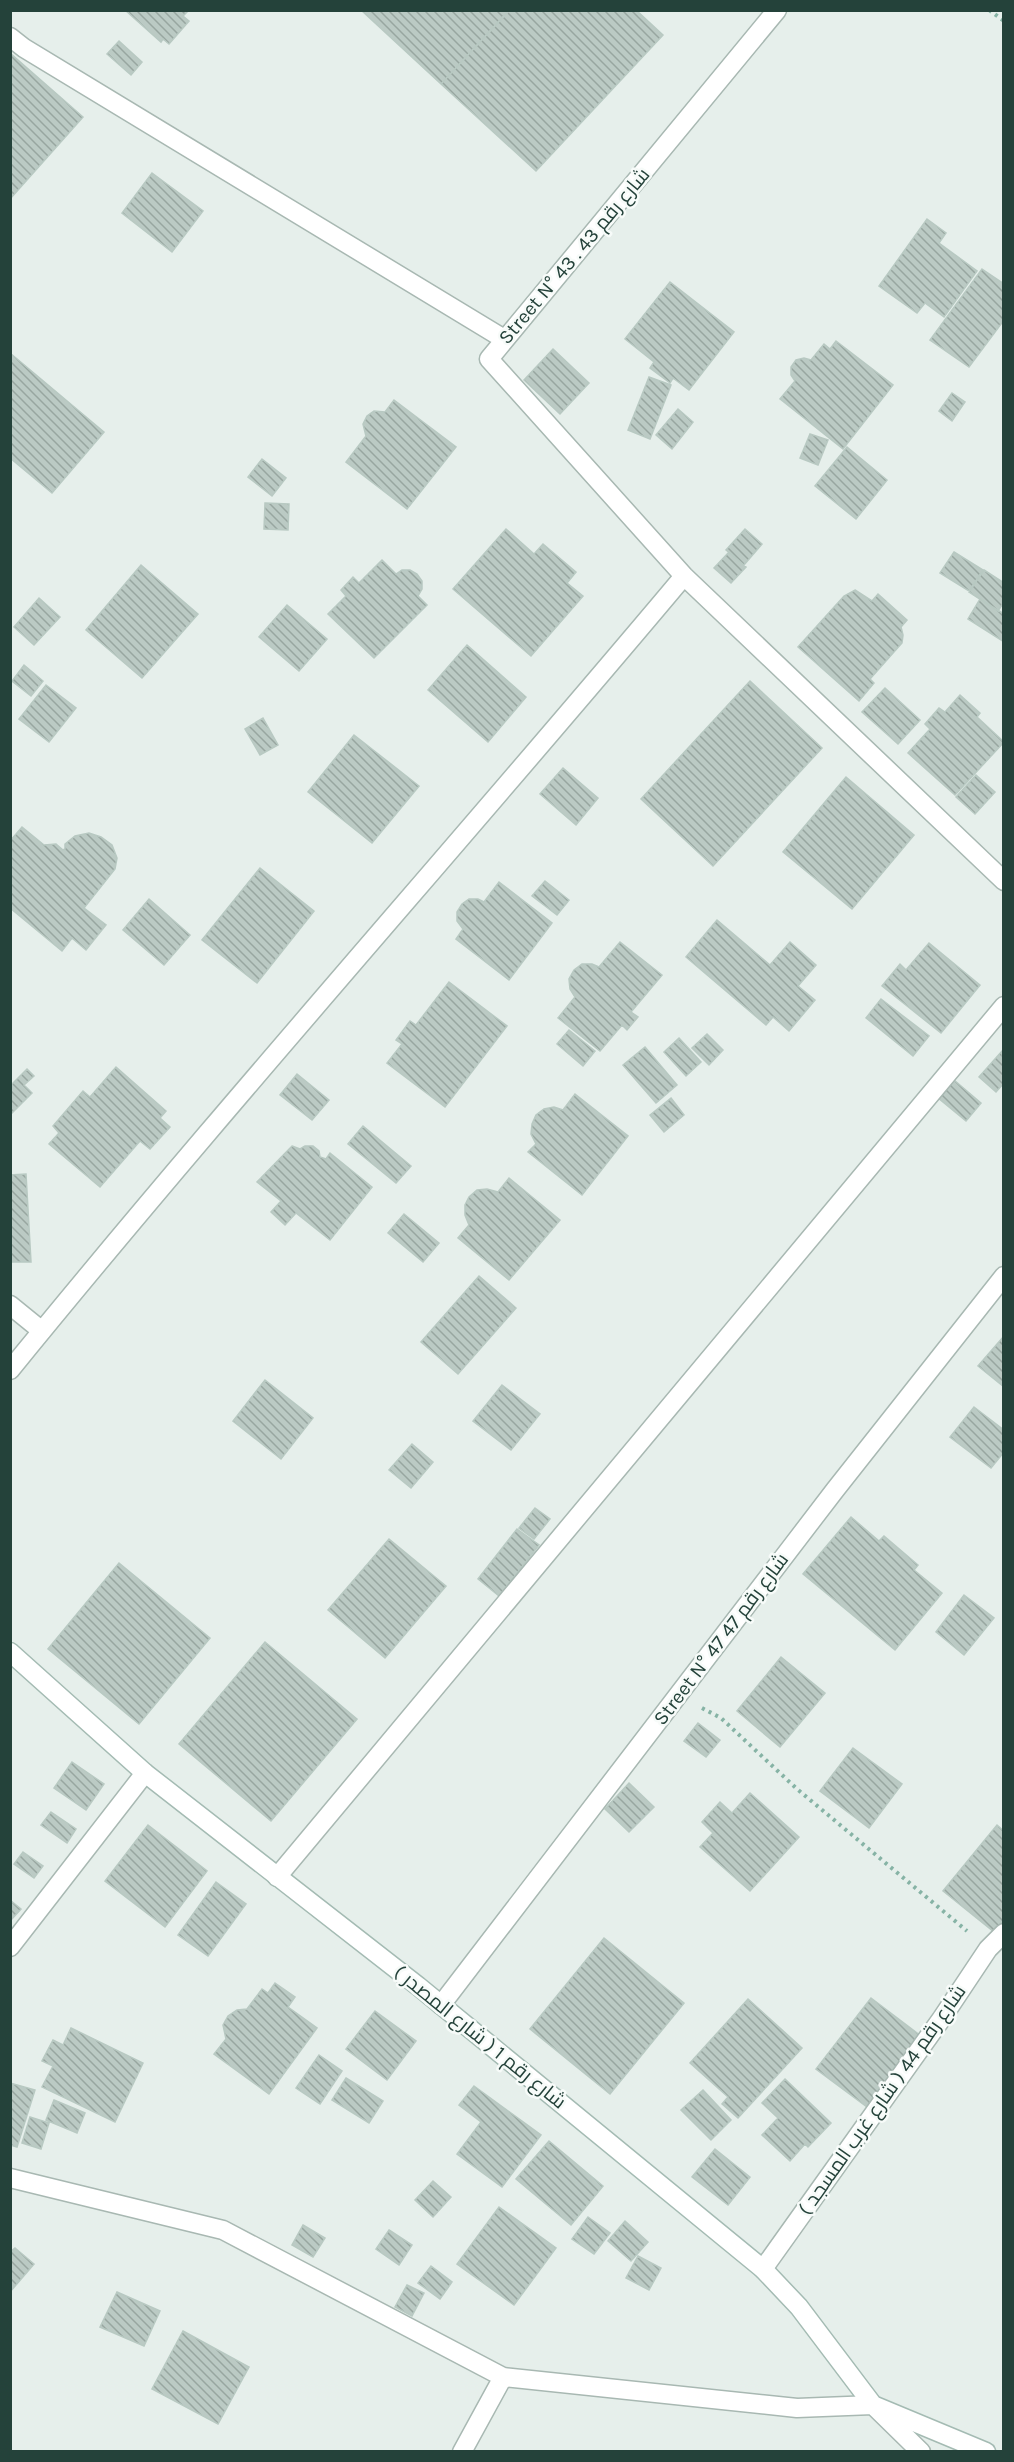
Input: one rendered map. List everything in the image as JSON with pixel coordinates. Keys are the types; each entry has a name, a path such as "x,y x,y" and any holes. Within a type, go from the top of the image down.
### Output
{"street":[{"name":"Street N° 43 . شارع رقم 43","path":"684,576 489,359 777,10"},
{"path":"10,37 24,48 504,339"},
{"path":"10,1370 390,919 521,770 684,576 1004,881"},
{"path":"277,1877 1004,1006"},
{"name":"Street N° 47 شارع رقم 47","path":"441,2005 835,1490 1004,1276"},
{"path":"10,1305 42,1331"},
{"name":"شارع رقم 1 ( شارع المصدر )","path":"10,1652 145,1773 441,2005 763,2269 799,2307 873,2405 921,2451"},
{"path":"10,1947 145,1773"},
{"name":"شارع رقم 44 ( شارع غرب المسجد )","path":"763,2269 942,2019 988,1949 1004,1933"},
{"path":"10,2178 223,2230 503,2377 797,2408 873,2405 986,2451"},
{"path":"462,2451 503,2377"}],"path":[{"path":"989,10 1004,21"},
{"path":"697,1704 721,1718 797,1789 988,1949"}],"building":[{"path":"125,10 189,10 183,16 189,21 169,44 163,39 161,42"},
{"path":"361,10 509,10 441,84"},
{"path":"510,10 636,10 663,35 536,171 441,84"},
{"path":"119,41 142,62 131,75 107,54"},
{"path":"10,53 83,117 10,199"},
{"path":"152,173 203,211 172,252 122,213"},
{"path":"927,219 946,233 939,243 977,271 944,317 925,303 917,313 879,286"},
{"path":"982,269 1004,284 1004,320 969,367 930,340"},
{"path":"670,282 734,332 689,390 673,378 670,383 650,368 654,362 625,339"},
{"path":"836,341 893,385 843,449 780,399 795,381 791,375 791,367 796,360 804,358 811,360 824,344 830,349"},
{"path":"553,349 589,383 560,414 524,380"},
{"path":"10,353 104,432 52,493 10,458"},
{"path":"649,377 671,385 650,439 628,430"},
{"path":"952,393 965,402 952,421 939,411"},
{"path":"394,400 456,447 407,509 346,462 366,436 363,424 367,416 374,411 385,412"},
{"path":"678,409 693,422 672,449 656,435"},
{"path":"810,434 828,440 818,465 800,458"},
{"path":"847,447 887,480 856,519 815,486"},
{"path":"262,459 286,478 272,496 248,477"},
{"path":"265,503 289,504 288,530 264,529"},
{"path":"506,529 534,554 543,544 576,572 567,583 583,596 531,656 453,589"},
{"path":"745,529 762,544 744,565 726,550"},
{"path":"729,552 746,567 731,583 714,568"},
{"path":"954,552 983,570 969,591 940,573"},
{"path":"382,560 396,574 402,570 410,570 417,574 422,581 422,589 418,596 427,605 374,658 328,614 346,596 341,590 353,577 359,583"},
{"path":"141,565 198,614 142,678 86,630"},
{"path":"984,570 1004,583 1004,602 998,611 969,592"},
{"path":"855,590 872,601 878,594 907,620 901,627 902,643 870,679 874,683 859,701 798,647 844,596"},
{"path":"39,598 60,617 34,645 14,627"},
{"path":"980,599 1004,614 1004,642 968,619"},
{"path":"287,605 327,639 299,671 259,637"},
{"path":"467,645 526,697 488,742 428,690"},
{"path":"24,665 43,681 31,696 12,681"},
{"path":"750,681 822,748 713,866 641,799"},
{"path":"46,685 76,708 49,742 19,719"},
{"path":"885,688 920,720 898,744 862,712"},
{"path":"960,695 980,713 977,717 1004,742 955,795 908,753 930,729 925,724 939,708 945,712"},
{"path":"263,718 278,745 260,755 245,729"},
{"path":"354,735 419,786 372,843 308,792"},
{"path":"563,768 598,798 576,825 540,794"},
{"path":"976,775 995,792 975,814 956,797"},
{"path":"846,777 914,835 852,909 783,852"},
{"path":"22,827 44,845 56,844 63,850 65,844 75,836 89,833 101,837 112,845 117,858 115,869 84,908 106,925 86,950 72,938 62,951 10,908 10,841"},
{"path":"260,868 314,911 257,983 202,940"},
{"path":"545,881 569,900 557,915 532,896"},
{"path":"499,882 552,923 509,980 456,939 463,929 457,921 457,912 462,904 469,899 484,902"},
{"path":"149,899 190,935 164,965 123,930"},
{"path":"717,920 770,965 790,942 816,965 798,986 815,1000 789,1031 773,1017 766,1025 686,957"},
{"path":"620,942 662,975 631,1012 638,1017 627,1030 622,1025 600,1051 558,1018 575,997 570,989 569,979 574,970 582,964 599,967"},
{"path":"929,943 980,985 941,1033 882,986 900,964 906,970"},
{"path":"449,982 507,1026 445,1107 387,1063 402,1044 396,1040 410,1021 416,1025"},
{"path":"881,999 929,1036 913,1056 866,1018"},
{"path":"569,1030 595,1051 583,1066 557,1044"},
{"path":"707,1034 723,1050 709,1065 692,1048"},
{"path":"679,1038 701,1062 686,1076 664,1052"},
{"path":"645,1047 677,1085 656,1103 623,1065"},
{"path":"1002,1051 1004,1083 996,1092 979,1077"},
{"path":"116,1067 166,1111 160,1118 170,1127 150,1149 140,1141 100,1187 49,1144 59,1133 53,1126 83,1091 90,1097"},
{"path":"27,1069 34,1076 24,1085 32,1093 10,1115 10,1086"},
{"path":"297,1074 329,1100 312,1120 280,1095"},
{"path":"954,1080 981,1103 966,1121 938,1098"},
{"path":"575,1094 628,1136 582,1195 528,1152 536,1144 531,1134 536,1115 544,1109 554,1107 563,1110"},
{"path":"671,1098 684,1115 664,1132 650,1115"},
{"path":"363,1126 411,1166 396,1183 348,1144"},
{"path":"292,1146 300,1149 313,1146 319,1151 320,1157 326,1159 330,1153 372,1187 330,1240 296,1213 285,1225 271,1212 281,1201 257,1182"},
{"path":"26,1174 31,1262 10,1262 10,1175"},
{"path":"509,1178 560,1220 509,1280 458,1238 469,1225 465,1215 465,1205 469,1197 477,1190 487,1189 498,1192"},
{"path":"404,1214 439,1243 423,1262 388,1233"},
{"path":"479,1276 516,1308 458,1374 421,1342"},
{"path":"1004,1336 1004,1387 978,1366"},
{"path":"265,1380 313,1418 281,1459 233,1421"},
{"path":"502,1385 540,1414 511,1450 473,1421"},
{"path":"974,1407 1004,1430 1004,1452 991,1468 950,1437"},
{"path":"412,1444 433,1462 411,1488 389,1470"},
{"path":"535,1508 550,1519 534,1539 519,1528"},
{"path":"851,1517 879,1541 884,1536 918,1565 914,1570 942,1593 895,1650 803,1574"},
{"path":"517,1529 539,1545 499,1596 478,1579"},
{"path":"389,1539 446,1586 385,1658 328,1610"},
{"path":"119,1563 210,1638 139,1724 48,1649"},
{"path":"964,1595 994,1618 964,1655 936,1632"},
{"path":"265,1642 357,1719 271,1821 179,1744"},
{"path":"781,1657 825,1693 780,1747 737,1711"},
{"path":"698,1723 720,1740 706,1757 684,1741"},
{"path":"853,1748 902,1784 869,1828 820,1791"},
{"path":"72,1762 104,1784 86,1810 54,1788"},
{"path":"629,1783 654,1807 629,1832 605,1809"},
{"path":"750,1793 799,1837 750,1891 700,1847 713,1833 702,1822 720,1802 732,1813"},
{"path":"51,1812 76,1829 67,1843 41,1825"},
{"path":"148,1825 207,1871 165,1927 105,1881"},
{"path":"997,1825 1004,1831 1004,1920 994,1932 943,1891"},
{"path":"23,1852 43,1866 34,1878 14,1864"},
{"path":"216,1882 246,1904 208,1956 178,1935"},
{"path":"10,1900 21,1909 10,1921"},
{"path":"604,1938 684,2003 610,2094 530,2029"},
{"path":"275,1983 295,1997 288,2007 317,2028 269,2094 214,2054 226,2039 223,2025 228,2016 237,2010 247,2009 262,1989 268,1993"},
{"path":"871,1998 921,2036 867,2107 816,2069"},
{"path":"748,1999 802,2048 738,2118 722,2104 728,2097 690,2063"},
{"path":"375,2011 416,2041 387,2080 346,2049"},
{"path":"71,2028 143,2063 115,2122 42,2087 53,2066 42,2061 53,2040 63,2045"},
{"path":"319,2055 342,2071 320,2104 296,2088"},
{"path":"346,2078 383,2101 369,2123 332,2100"},
{"path":"785,2079 831,2123 808,2147 805,2144 790,2161 762,2135 778,2118 762,2103"},
{"path":"10,2083 35,2090 17,2147 10,2145"},
{"path":"474,2086 541,2135 502,2187 457,2154 481,2122 459,2105"},
{"path":"703,2090 731,2120 711,2140 681,2110"},
{"path":"54,2100 85,2113 77,2133 46,2120"},
{"path":"30,2117 49,2123 41,2149 22,2143"},
{"path":"549,2141 603,2186 571,2225 516,2179"},
{"path":"715,2149 750,2177 728,2205 692,2177"},
{"path":"433,2181 451,2197 433,2217 415,2200"},
{"path":"499,2207 556,2248 514,2305 457,2264"},
{"path":"588,2217 610,2233 594,2254 572,2239"},
{"path":"625,2221 648,2242 631,2261 608,2241"},
{"path":"303,2225 325,2238 313,2257 292,2245"},
{"path":"389,2230 412,2245 399,2265 376,2249"},
{"path":"15,2248 34,2264 10,2292 10,2252"},
{"path":"638,2256 661,2268 649,2290 626,2278"},
{"path":"431,2266 452,2282 440,2299 418,2283"},
{"path":"407,2285 424,2293 412,2316 395,2307"},
{"path":"117,2292 160,2311 144,2346 100,2327"},
{"path":"183,2331 249,2367 218,2424 152,2389"}]}
